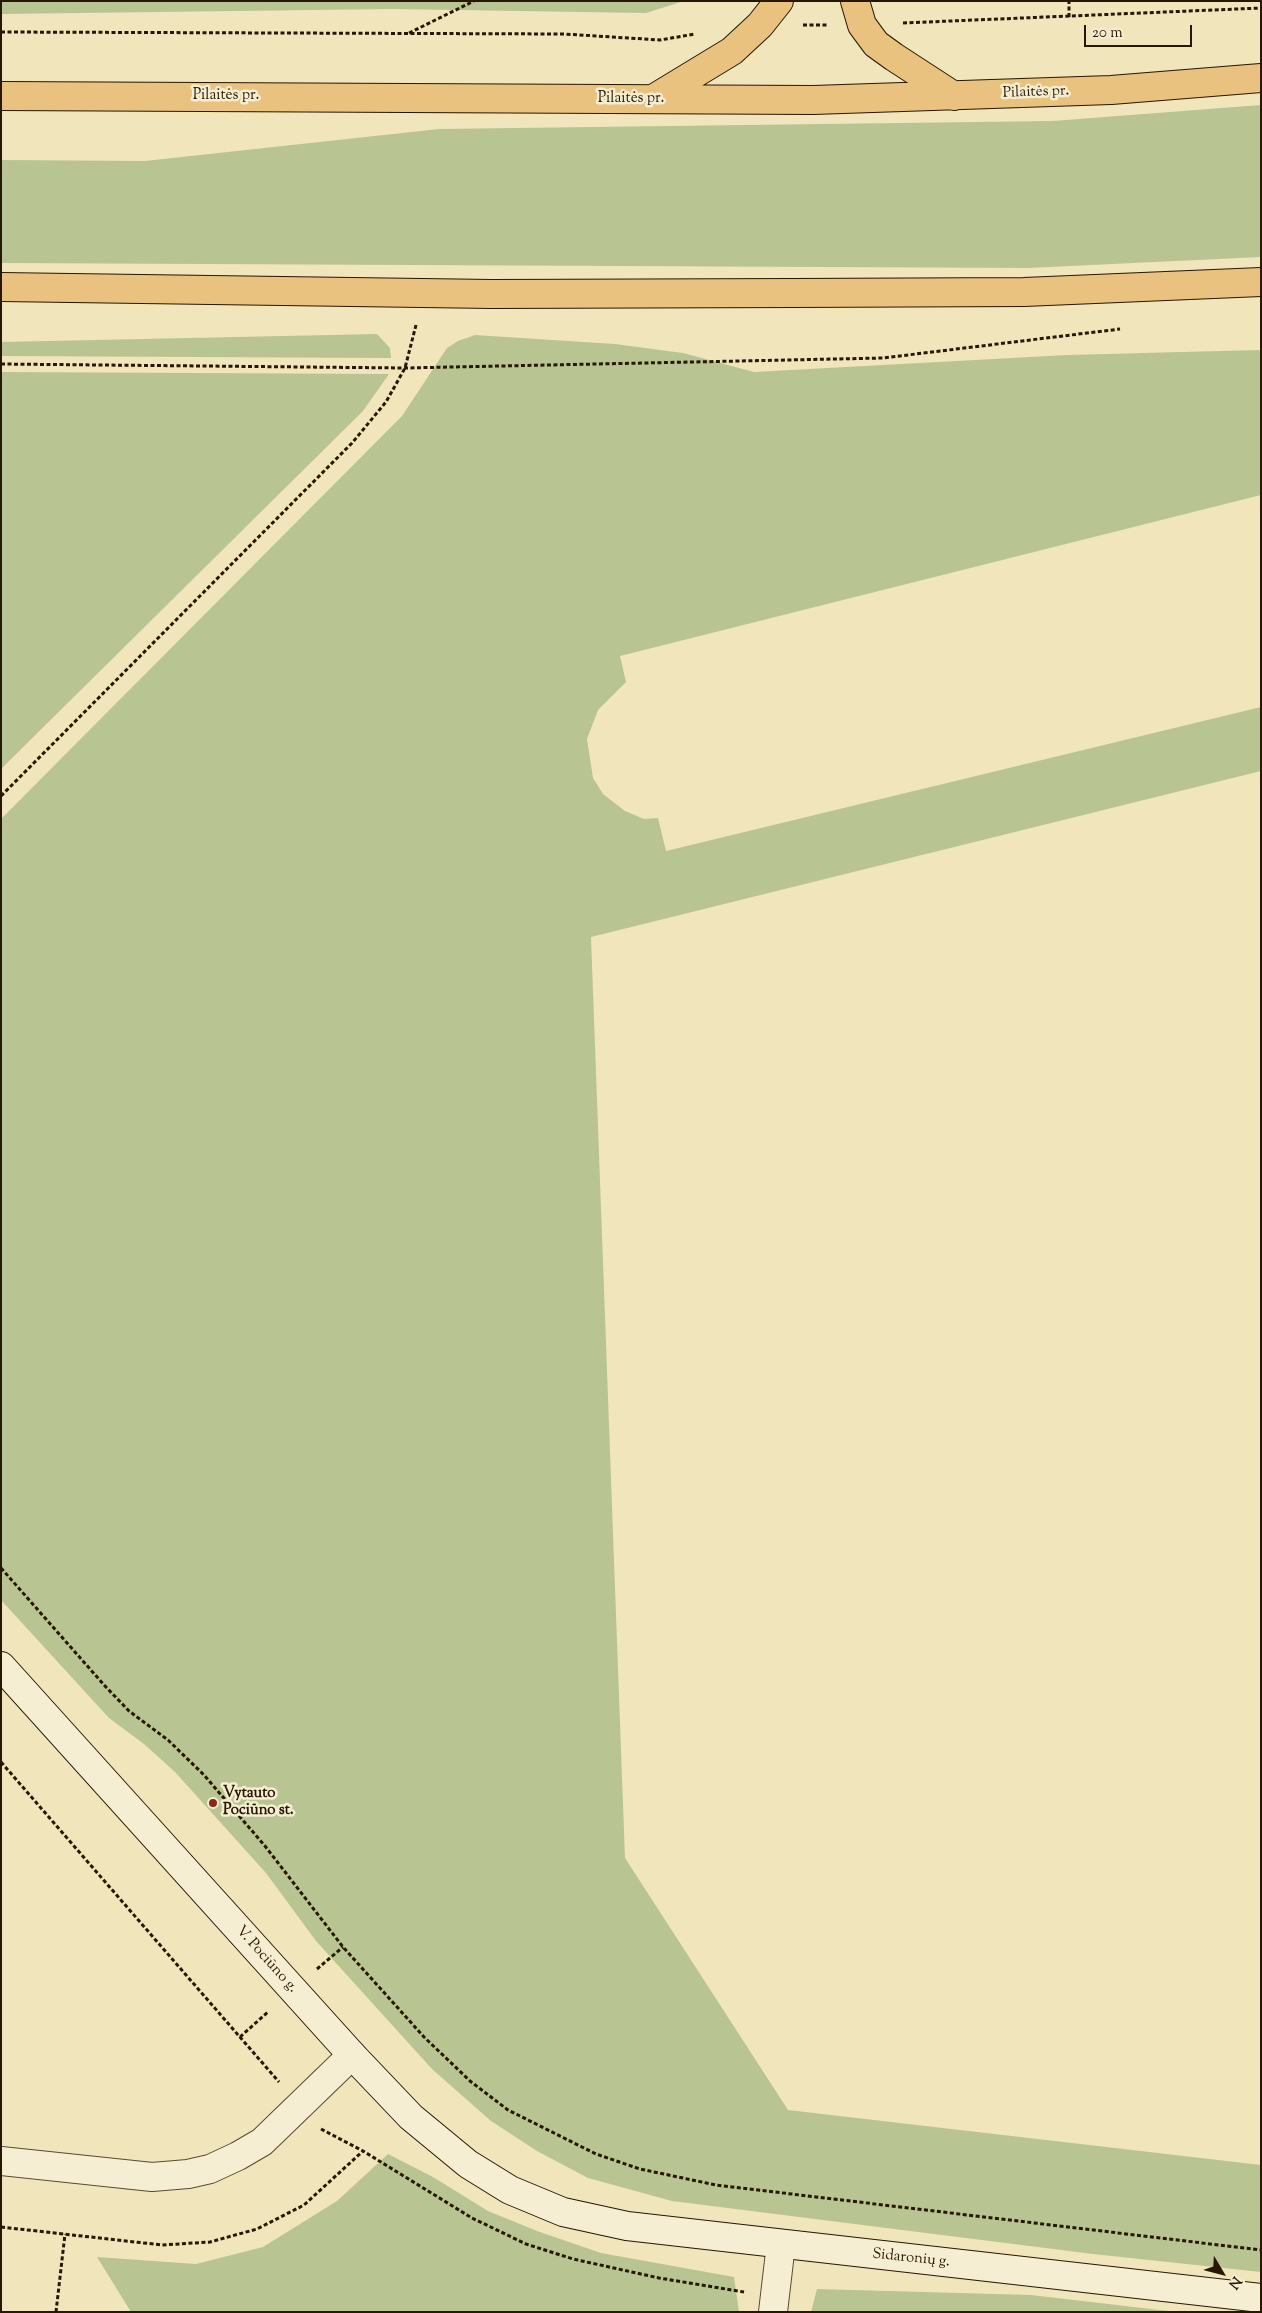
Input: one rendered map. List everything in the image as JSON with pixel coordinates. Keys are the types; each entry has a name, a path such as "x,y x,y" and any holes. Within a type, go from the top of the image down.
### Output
{"main road":[{"path":"652,99 732,51 760,25 779,1"},
{"path":"858,13 876,44 954,96"},
{"name":"Pilaitės pr.","path":"1,96 813,100 1111,90 1261,78"},
{"path":"1,287 418,292 1014,292 1261,282"},
{"name":"V. Pociūno g.","path":"1,1666 352,2055 412,2117 468,2164 510,2190 563,2212"},
{"path":"1,2161 152,2177 188,2174 210,2168 238,2156 262,2142 352,2055"},
{"name":"Sidaronių g.","path":"563,2212 627,2226 1261,2298"},
{"path":"773,2312 781,2244"}],"path":[{"path":"408,33 474,1"},
{"path":"1069,1 1069,17"},
{"path":"760,25 858,13 1069,17 1261,8"},
{"path":"1,32 564,34 660,40 703,32"},
{"path":"1,796 352,443 386,402 405,368 415,329 418,292"},
{"path":"1,364 405,368 883,358 1120,329"},
{"path":"1,1568 117,1698 130,1711 168,1740 204,1775 265,1846 343,1946 424,2037 470,2081 508,2110 596,2154 640,2169 716,2185 1261,2250"},
{"path":"1,2227 162,2244 210,2242 257,2230 304,2205 363,2151"},
{"path":"56,2312 65,2234"}],"green space":[{"path":"1,1 684,1 646,13 392,9 1,14"},
{"path":"1261,105 1261,257 1028,268 1,263 1,160 145,161 439,129 1053,121"},
{"path":"377,334 390,348 391,358 1,356 1,342"},
{"path":"475,335 615,344 683,353 754,372 1067,355 1259,350 1261,353 1261,495 620,656 626,682 598,710 587,739 593,778 603,794 625,811 644,819 658,818 666,851 1261,707 1261,771 591,937 625,1858 788,2110 1261,2165 1261,2272 1093,2254 672,2201 588,2178 537,2151 491,2121 432,2069 316,1941 266,1873 175,1772 144,1744 109,1718 1,1600 1,819 402,416 447,348 458,341"},
{"path":"1,372 389,374 363,411 1,769"},
{"path":"388,2154 433,2177 488,2211 537,2231 601,2253 734,2277 739,2312 131,2312 97,2257 196,2264 263,2247 337,2201"},
{"path":"817,2289 1031,2295 1177,2312 811,2312"}],"place":[{"name":"Vytauto Pociūno st.","path":"213,1803"}]}
